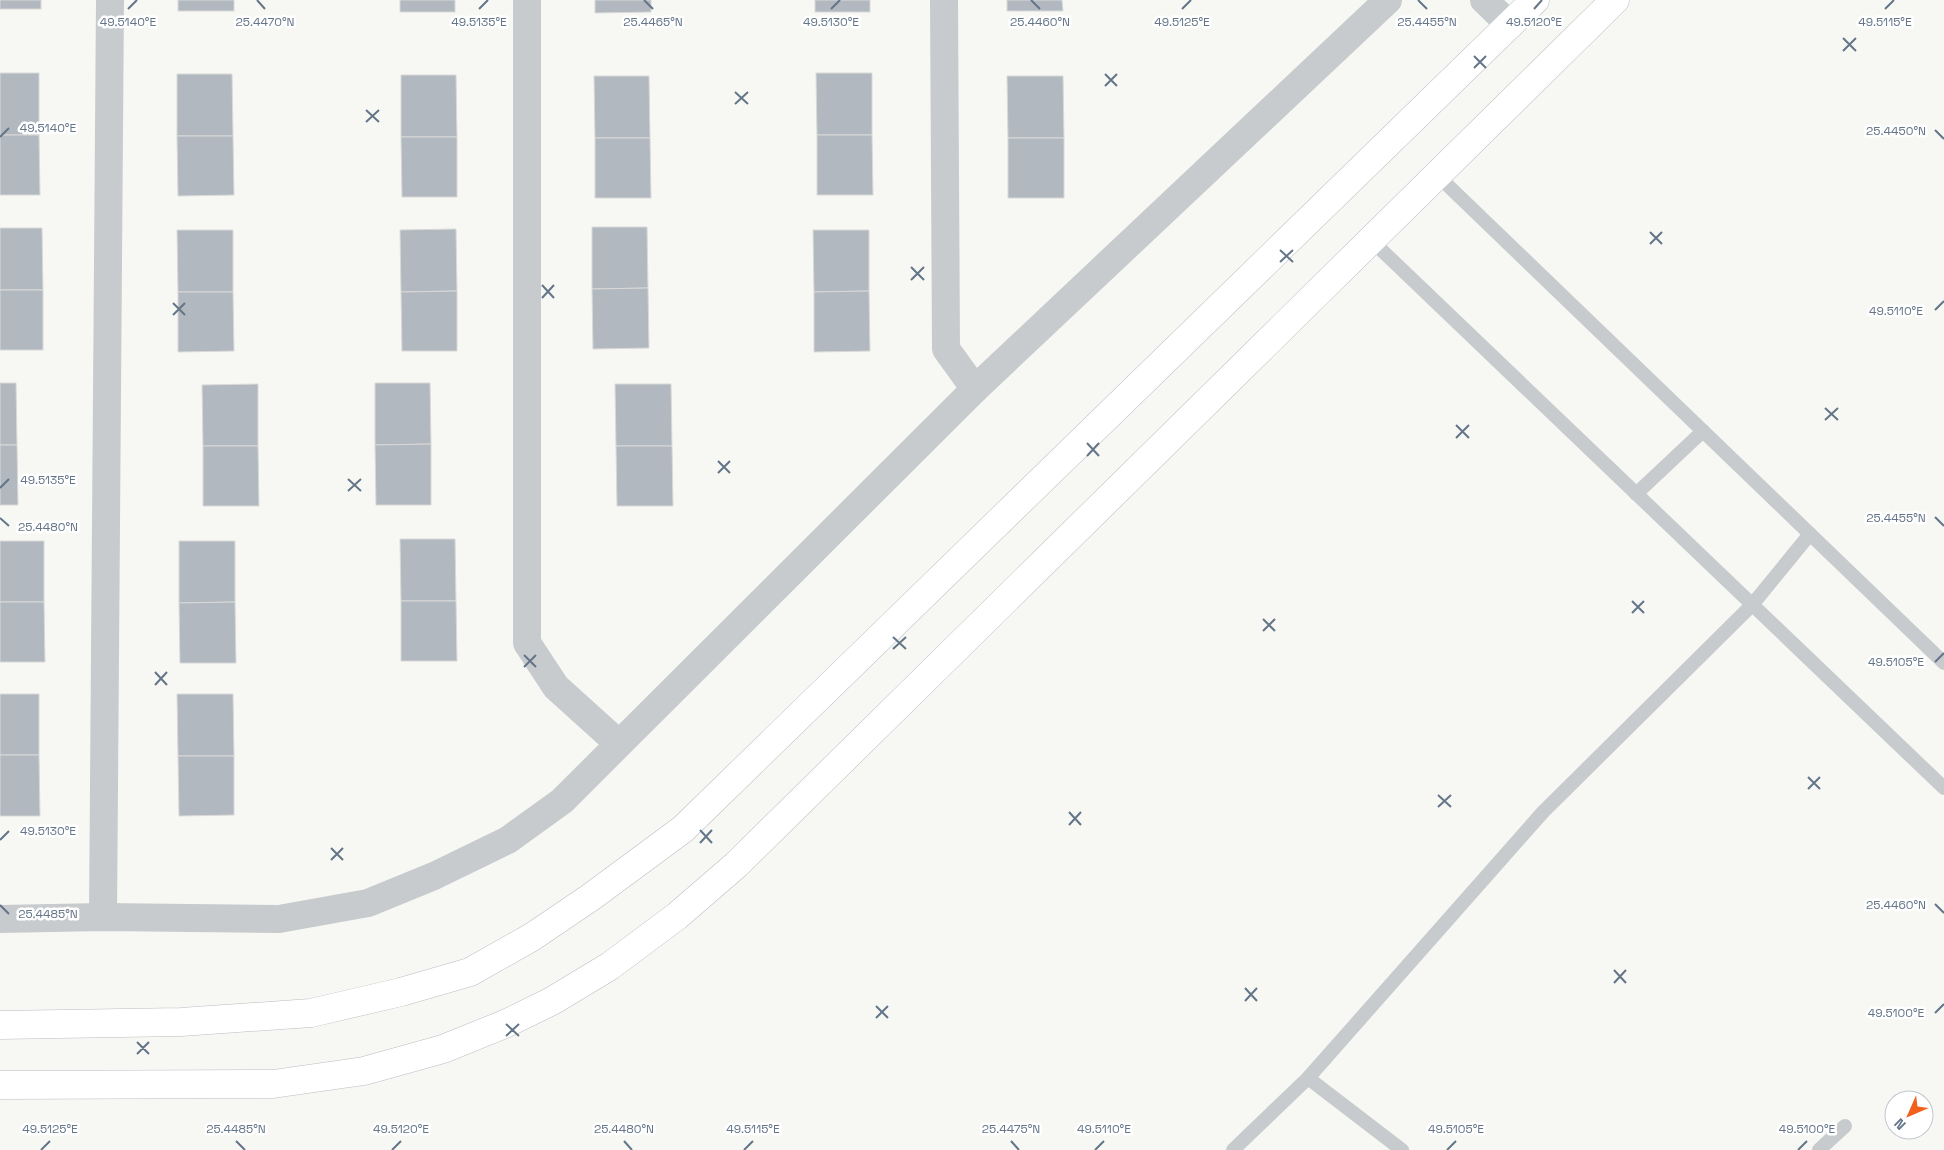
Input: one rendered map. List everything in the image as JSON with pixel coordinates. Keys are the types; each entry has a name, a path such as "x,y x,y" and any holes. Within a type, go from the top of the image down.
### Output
{"main road":[{"path":"0,1025 181,1022 311,1013 401,992 470,972 532,937 683,829 1535,0"},
{"path":"0,1085 273,1084 364,1071 443,1049 505,1024 552,1001 610,966 677,916 736,865 1615,0"}],"street":[{"path":"103,917 110,0"},
{"path":"527,0 527,643 556,687 618,744"},
{"path":"944,0 946,349 975,389"},
{"path":"0,919 103,917 279,919 368,903 434,876 508,840 562,801 975,389 1388,0"},
{"path":"1484,0 1510,26"}],"lane":[{"path":"1437,175 1944,663"},
{"path":"1371,240 1944,788"},
{"path":"1636,494 1703,431"},
{"path":"1233,1150 1308,1078 1543,812 1752,605 1810,534"},
{"path":"1308,1078 1402,1150"},
{"path":"1819,1150 1845,1126"}],"building":[{"path":"0,0 41,0 41,9 0,9"},
{"path":"178,0 234,0 234,11 178,11"},
{"path":"400,0 455,0 455,12 400,12"},
{"path":"595,0 651,0 651,12 595,13"},
{"path":"815,0 870,0 870,12 815,12"},
{"path":"1007,0 1062,0 1063,11 1007,11"},
{"path":"0,73 39,73 39,135 0,135"},
{"path":"816,73 872,73 872,135 817,135"},
{"path":"177,74 232,74 233,136 177,136"},
{"path":"401,75 456,75 457,137 401,137"},
{"path":"594,76 649,76 650,138 595,138"},
{"path":"1007,76 1063,76 1064,138 1008,138"},
{"path":"0,135 39,135 40,195 0,195"},
{"path":"817,135 872,135 873,195 817,195"},
{"path":"177,136 233,136 234,195 178,196"},
{"path":"401,137 457,137 457,197 402,197"},
{"path":"595,138 650,138 651,198 595,198"},
{"path":"1008,138 1064,138 1064,198 1008,198"},
{"path":"592,227 647,227 648,288 592,289"},
{"path":"0,228 42,228 43,290 0,290"},
{"path":"456,229 457,291 401,292 400,230"},
{"path":"177,230 233,230 233,292 178,292"},
{"path":"813,230 869,230 869,291 814,292"},
{"path":"648,288 649,348 593,349 592,289"},
{"path":"0,290 43,290 43,350 0,350"},
{"path":"457,291 457,351 402,351 401,292"},
{"path":"869,291 870,351 814,352 814,292"},
{"path":"178,292 233,292 234,351 178,352"},
{"path":"0,383 16,383 17,445 0,445"},
{"path":"375,383 430,383 431,444 375,445"},
{"path":"258,384 258,446 203,446 202,385"},
{"path":"615,384 671,384 672,446 616,446"},
{"path":"431,444 431,505 376,505 375,445"},
{"path":"0,445 17,445 18,505 0,505"},
{"path":"203,446 258,446 259,506 203,506"},
{"path":"616,446 672,446 673,506 617,506"},
{"path":"400,539 455,539 456,601 401,601"},
{"path":"0,541 44,541 44,602 0,602"},
{"path":"179,541 235,541 235,602 179,603"},
{"path":"401,601 456,601 457,661 401,661"},
{"path":"0,602 44,602 45,662 0,662"},
{"path":"235,602 236,663 180,663 179,603"},
{"path":"0,694 39,694 39,755 0,755"},
{"path":"177,694 233,694 234,756 178,756"},
{"path":"0,755 39,755 40,816 0,816"},
{"path":"178,756 234,756 234,815 179,816"}]}
